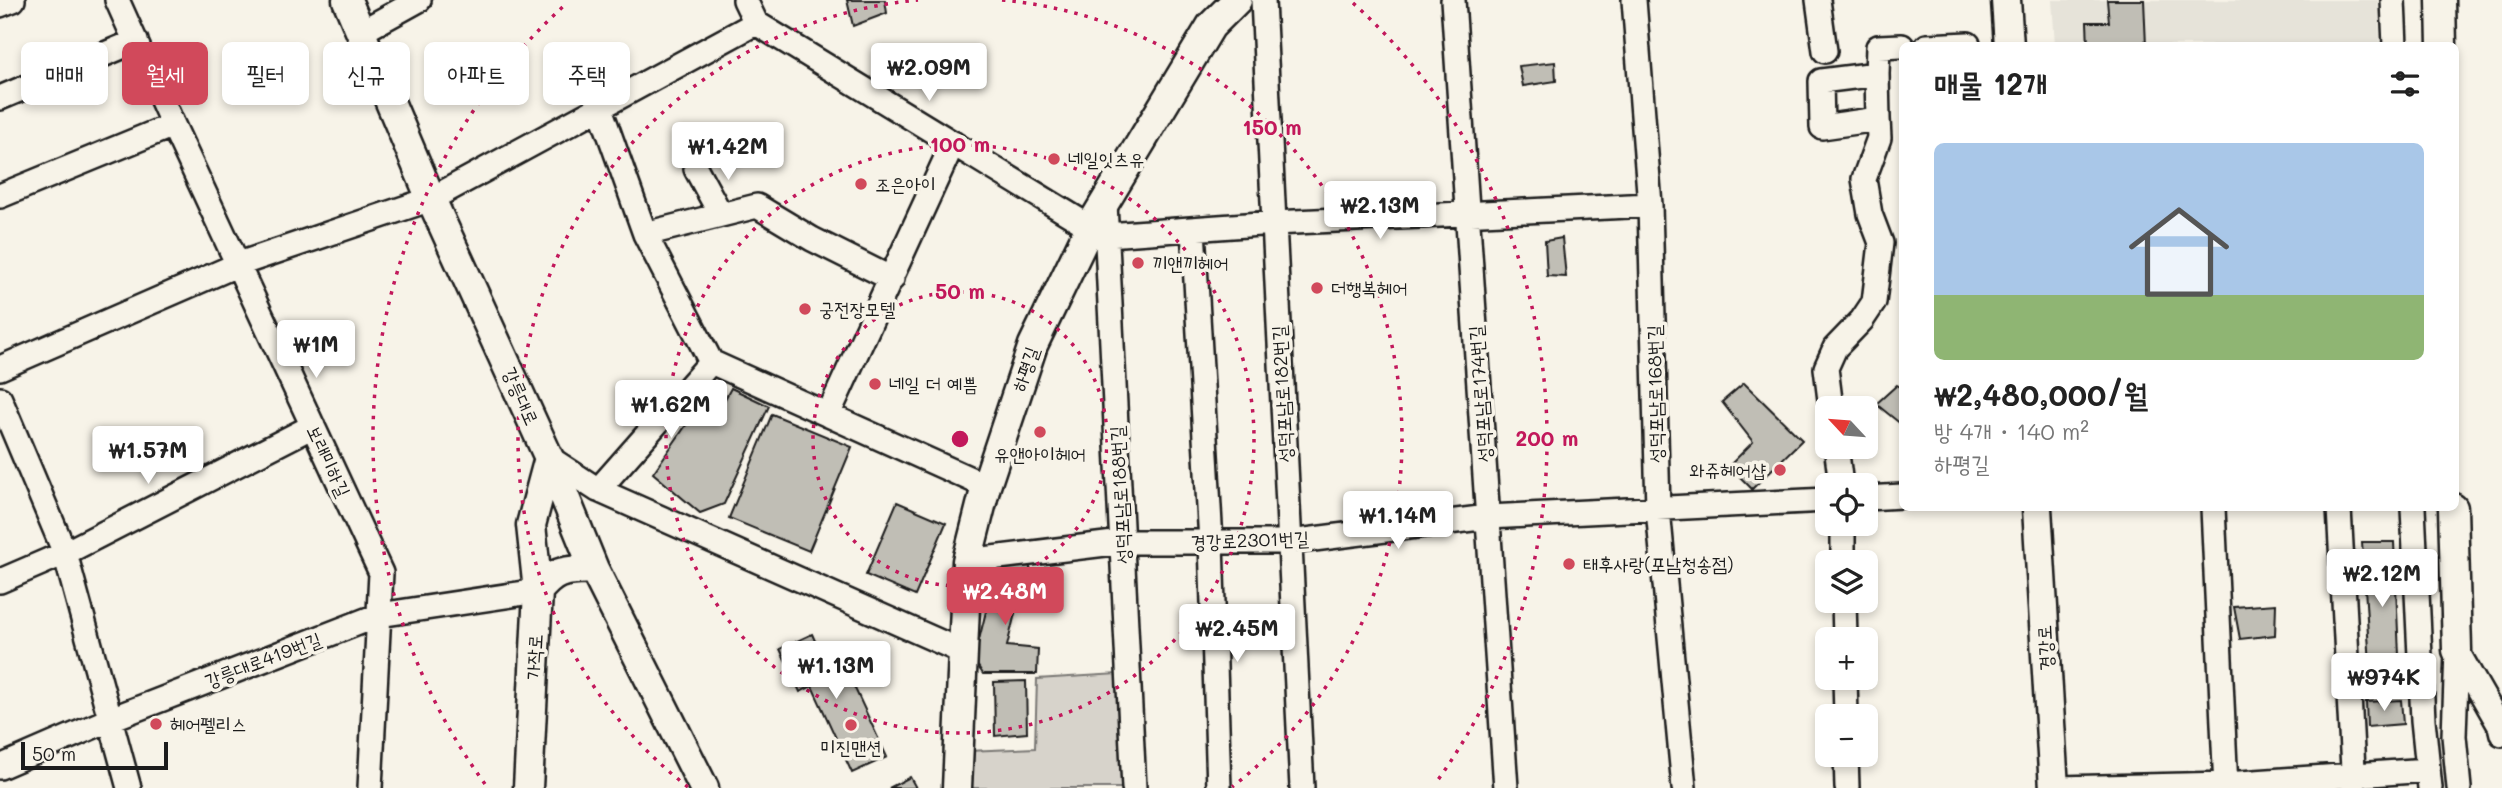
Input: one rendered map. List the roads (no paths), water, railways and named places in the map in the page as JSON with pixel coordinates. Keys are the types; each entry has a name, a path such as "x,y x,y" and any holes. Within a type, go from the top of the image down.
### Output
{"street":[{"path":"0,5 13,0"},
{"name":"보래미하길","path":"117,0 381,573 370,788"},
{"name":"강릉대로","path":"347,0 431,198 549,458 594,569 704,788"},
{"path":"361,32 419,0"},
{"path":"745,0 756,23 1098,231 1193,229 1650,205"},
{"name":"하평길","path":"957,788 967,561 986,486 1033,345 1098,231 1105,203 1212,26 1237,0"},
{"name":"성덕포남로182번길","path":"1263,0 1302,788"},
{"name":"성덕포남로174번길","path":"1453,0 1506,788"},
{"name":"성덕포남로168번길","path":"1634,0 1650,205 1658,509 1684,788"},
{"path":"1818,0 1825,51"},
{"path":"2006,0 2009,42"},
{"path":"2393,0 2395,42"},
{"path":"2441,0 2442,42"},
{"path":"0,368 239,264 431,198 756,23"},
{"path":"0,97 136,41"},
{"path":"1830,396 1826,368 1835,348 1862,320 1874,302 1881,243 1870,214 1864,178 1880,138 1878,47 1899,46"},
{"path":"1877,74 1821,81 1822,127 1878,119"},
{"path":"600,108 645,234 711,362 986,486"},
{"path":"0,196 173,125"},
{"path":"828,415 953,144"},
{"path":"696,169 721,215"},
{"path":"645,234 757,206 813,239 892,279"},
{"path":"1193,229 1211,542 1219,788"},
{"name":"성덕포남로188번길","path":"1098,231 1122,542 1135,788"},
{"path":"598,490 711,362"},
{"path":"0,400 65,553 129,788"},
{"path":"0,581 65,553 313,426"},
{"path":"549,458 598,490 963,652"},
{"name":"가작로","path":"528,788 537,591 531,525 549,458"},
{"path":"1878,498 1899,496"},
{"name":"경강로2301번길","path":"967,561 1122,542 1290,542 1488,517 1815,501"},
{"name":"경강로","path":"2037,511 2056,788"},
{"path":"2213,511 2226,786"},
{"path":"2339,511 2353,782"},
{"path":"2056,788 2226,786 2429,779 2423,720 2413,511"},
{"path":"2453,511 2457,650 2454,736 2459,788"},
{"path":"537,591 548,578 559,572 594,569"},
{"name":"강릉대로419번길","path":"0,767 111,719 379,615 537,591"},
{"path":"2457,650 2502,734"},
{"path":"1846,767 1847,788"}],"place":[{"name":"네일잇츠유","path":"1054,159"},
{"name":"조은아이","path":"861,184"},
{"name":"끼앤끼헤어","path":"1138,263"},
{"name":"더행복헤어","path":"1317,288"},
{"name":"궁전장모텔","path":"805,309"},
{"name":"네일 더 예쁨","path":"875,384"},
{"name":"유앤아이헤어","path":"1040,432"},
{"name":"와쥬헤어샵","path":"1780,470"},
{"name":"태후사랑(포남청송점)","path":"1569,564"},
{"name":"헤어펠리스","path":"156,724"},
{"name":"미진맨션","path":"851,725"}]}
